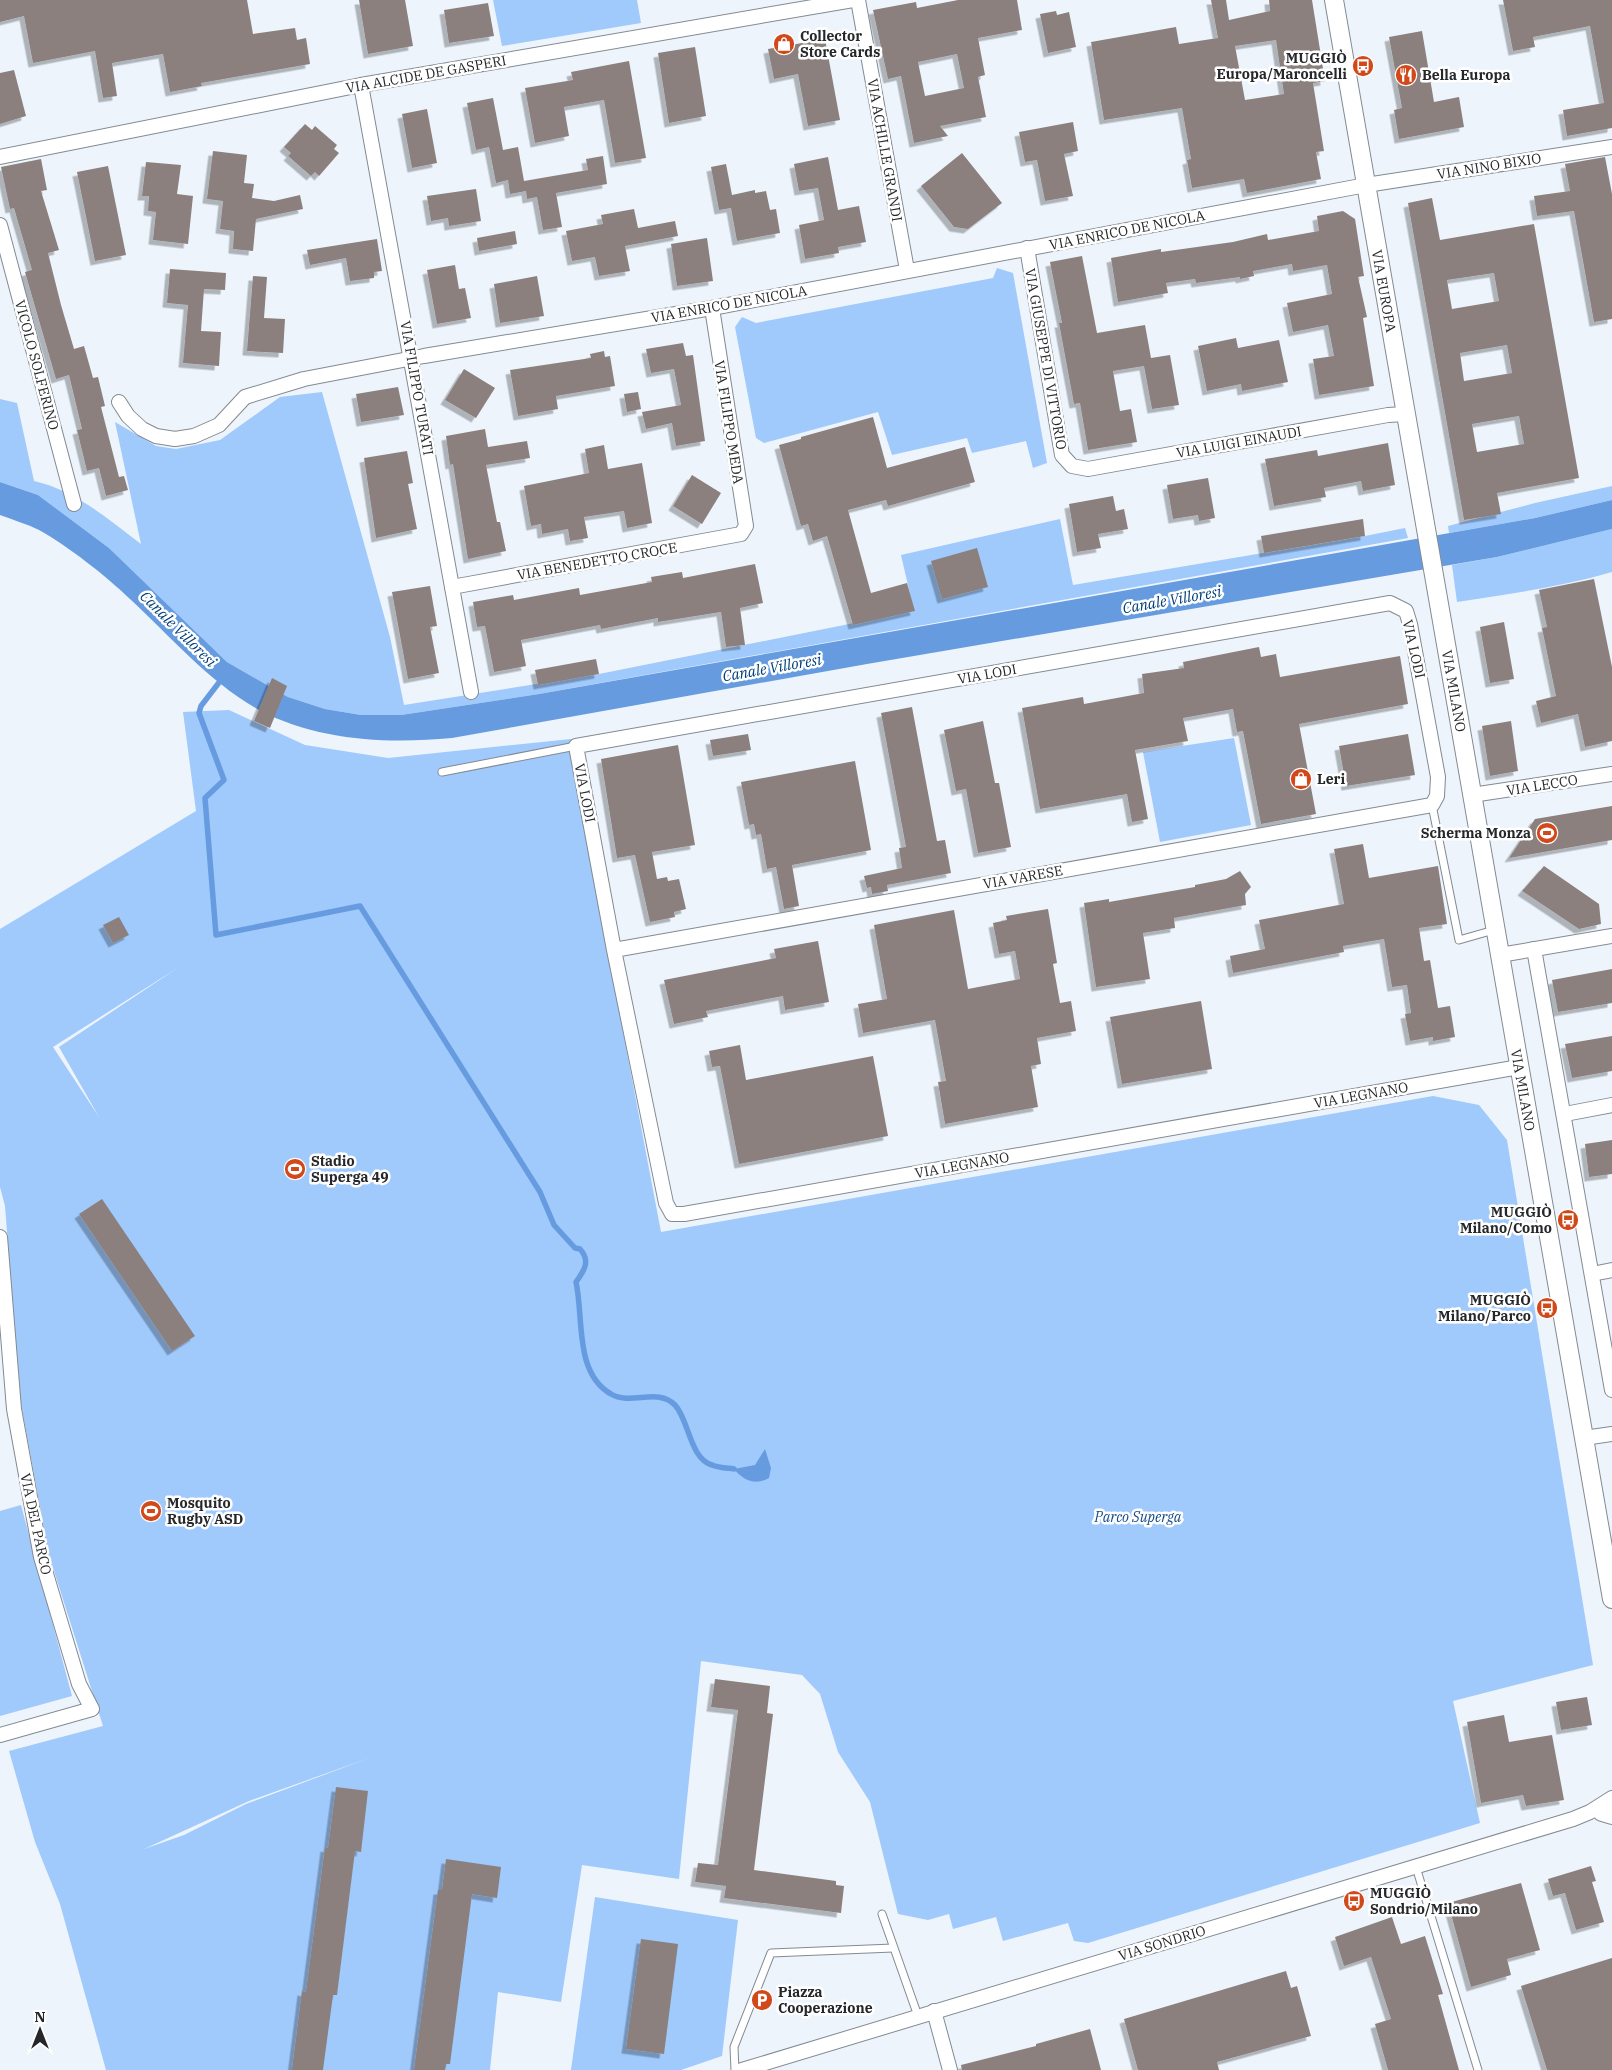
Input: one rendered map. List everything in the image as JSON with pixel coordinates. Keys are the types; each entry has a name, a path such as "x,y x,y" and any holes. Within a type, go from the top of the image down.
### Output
{"street":[{"name":"VIA ALCIDE DE GASPERI","path":"0,157 360,85 853,0"},
{"name":"VIA ACHILLE GRANDI","path":"858,0 907,270"},
{"name":"VIA EUROPA","path":"1334,0 1435,579"},
{"name":"VIA FILIPPO TURATI","path":"360,85 412,358 471,692"},
{"name":"VIA NINO BIXIO","path":"1366,185 1612,147"},
{"name":"VIA ENRICO DE NICOLA","path":"119,402 128,416 142,429 156,436 176,440 194,436 219,425 245,397 304,379 412,358 712,308 1366,185"},
{"name":"VICOLO SOLFERINO","path":"0,225 74,504"},
{"name":"VIA GIUSEPPE DI VITTORIO","path":"1027,248 1062,455 1072,466"},
{"name":"VIA FILIPPO MEDA","path":"712,308 746,526 741,534"},
{"name":"VIA LUIGI EINAUDI","path":"1072,466 1088,470 1388,415 1405,414"},
{"name":"VIA BENEDETTO CROCE","path":"452,587 741,534"},
{"name":"VIA MILANO","path":"1435,579 1612,1600"},
{"name":"VIA LODI","path":"614,950 576,746 1390,603 1406,611 1410,624 1438,777 1437,796 1432,805"},
{"name":"VIA LECCO","path":"1472,795 1612,774"},
{"name":"VIA VARESE","path":"614,950 1432,805"},
{"path":"1500,955 1612,936"},
{"path":"1534,949 1565,1114 1612,1390"},
{"name":"VIA LEGNANO","path":"614,950 666,1203 672,1214 1519,1067"},
{"path":"1565,1114 1612,1106"},
{"name":"VIA DEL PARCO","path":"0,1236 14,1409 41,1557 79,1684 92,1709 0,1735"},
{"path":"1592,1274 1612,1270"},
{"path":"1584,1438 1612,1434"},
{"name":"VIA SONDRIO","path":"742,2070 1610,1809"},
{"path":"934,2012 950,2070"}],"lane":[{"path":"442,772 576,746"},
{"path":"1432,805 1459,940 1495,930"},
{"path":"1416,1867 1478,2070"},
{"path":"882,1914 918,2016"},
{"path":"735,2070 734,2047 771,1953 893,1948"}],"green space":[{"path":"493,0 637,0 641,23 502,46"},
{"path":"997,268 1013,273 1047,463 1033,468 1026,441 972,453 967,438 892,455 878,412 764,443 756,438 735,327 742,317 756,323 993,278"},
{"path":"322,392 390,637 404,705 599,674 914,611 901,555 1060,519 1073,585 1405,528 1408,538 539,694 401,715 361,715 325,709 288,697 227,662 109,548 38,495 0,482 0,399 17,403 34,481 49,485 77,498 141,544 115,422 156,446 176,449 220,440 280,397"},
{"path":"1612,486 1612,500 1535,518 1449,533 1448,526 1535,503"},
{"path":"1612,529 1612,572 1554,586 1457,602 1452,565 1497,557"},
{"name":"Parco Superga","path":"229,710 305,745 388,758 571,739 574,773 661,1232 1433,1096 1479,1105 1507,1140 1593,1665 1453,1701 1480,1823 1088,1943 1074,1941 1068,1923 1003,1941 996,1917 953,1929 949,1914 928,1920 898,1914 870,1802 838,1752 820,1694 802,1675 701,1661 679,1879 582,1865 561,2002 498,1992 490,2070 106,2070 60,1904 35,1842 9,1751 103,1726 49,1555 20,1398 5,1206 0,1187 0,929 196,811 183,712","holes":["179,967 59,1047 99,1117 53,1047","372,1757 246,1804 184,1835 144,1849 249,1801"]},
{"path":"1234,738 1251,825 1160,842 1143,752"},
{"path":"21,1505 72,1696 0,1716 0,1511"},
{"path":"595,1897 738,1920 722,2056 681,2070 571,2070"}],"water":[{"name":"Canale Villoresi","path":"0,482 38,495 109,548 227,662 288,697 325,709 361,715 401,715 539,694 1535,518 1612,500 1612,529 1497,557 867,664 452,738 403,741 354,738 305,728 259,710 241,699 207,673 98,571 39,530 0,515"},
{"path":"765,1449 771,1468 769,1478 759,1482 750,1481 734,1469 755,1465"}],"building":[{"path":"0,0 247,0 253,34 295,28 297,40 306,38 310,64 201,83 202,86 170,92 163,54 112,63 117,96 103,98 95,51 33,63 24,16 0,22"},
{"path":"359,0 405,0 413,46 368,54"},
{"path":"958,0 1017,0 1022,30 978,38 985,75 978,77 986,117 940,126 948,136 914,143 901,76 888,79 873,10 916,2 917,8","holes":["957,54 964,88 925,96 918,62"]},
{"path":"1211,0 1226,0 1229,20 1270,11 1269,0 1312,0 1325,81 1313,83 1324,151 1316,152 1321,179 1247,193 1244,179 1192,188 1187,160 1191,159 1182,108 1104,120 1091,42 1176,27 1179,44 1218,38","holes":["1276,40 1284,94 1245,100 1235,46"]},
{"path":"1503,0 1612,0 1612,128 1567,136 1563,110 1604,103 1590,26 1533,37 1535,47 1513,51"},
{"path":"488,3 494,36 449,43 444,10"},
{"path":"1056,11 1057,15 1069,12 1076,47 1048,53 1040,14"},
{"path":"1422,31 1434,102 1459,97 1464,127 1399,139 1394,110 1402,108 1389,37"},
{"path":"825,39 840,120 808,126 798,74 774,79 768,49"},
{"path":"695,47 706,116 669,123 658,53"},
{"path":"629,61 646,158 615,163 604,100 564,107 569,136 535,143 525,88 573,80 571,72"},
{"path":"14,70 26,116 0,124 0,73"},
{"path":"493,98 503,150 518,147 524,181 588,170 586,159 603,156 607,184 556,193 562,227 543,230 537,197 527,199 526,191 510,194 508,180 496,183 489,147 476,150 467,103"},
{"path":"427,109 437,163 412,168 402,114"},
{"path":"1073,122 1078,151 1064,154 1073,196 1045,201 1037,160 1025,162 1019,132"},
{"path":"305,124 312,130 315,126 337,145 334,149 339,153 319,176 315,172 311,176 288,156 291,153 284,147"},
{"path":"213,151 247,155 244,183 254,184 252,198 274,201 300,195 303,209 256,219 253,251 233,249 234,231 220,229 223,201 207,199"},
{"path":"962,153 1002,203 968,229 954,227 921,186"},
{"path":"828,157 838,210 859,206 866,242 838,247 839,253 805,259 799,225 824,220 818,188 799,191 794,164"},
{"path":"1605,157 1612,194 1612,319 1594,322 1574,211 1537,216 1534,196 1570,191 1565,164"},
{"path":"41,159 47,190 41,191 59,250 48,253 61,305 74,349 84,346 93,378 98,377 105,406 101,407 119,477 124,476 128,490 106,496 99,468 87,471 77,430 82,429 69,375 56,379 25,272 32,270 14,208 10,209 1,167"},
{"path":"146,162 181,165 177,194 193,196 188,244 153,240 156,212 148,211 149,196 142,196"},
{"path":"726,164 732,195 755,190 755,193 766,191 770,210 776,209 780,233 737,241 731,208 719,210 711,167"},
{"path":"108,166 126,255 95,261 77,172"},
{"path":"476,189 481,221 449,226 448,218 431,221 427,196"},
{"path":"1432,198 1440,240 1534,224 1579,478 1497,493 1501,514 1464,520 1408,203","holes":["1494,273 1499,301 1452,309 1447,280","1507,345 1512,373 1464,381 1460,353","1519,416 1524,444 1477,452 1472,424"]},
{"path":"634,209 638,228 675,221 678,236 625,246 630,271 599,276 595,257 572,261 566,231 603,224 601,215"},
{"path":"1343,211 1355,219 1364,276 1358,277 1367,317 1363,318 1374,386 1319,395 1313,359 1334,356 1328,325 1293,332 1287,303 1332,294 1327,265 1293,271 1292,264 1253,271 1254,276 1240,279 1240,277 1196,283 1195,279 1166,283 1168,293 1118,302 1111,258 1161,249 1161,252 1233,242 1267,234 1268,240 1319,231 1317,216"},
{"path":"515,231 517,244 479,251 477,238"},
{"path":"707,238 713,281 677,286 671,244"},
{"path":"377,239 382,271 374,272 374,278 350,281 346,258 310,265 307,250"},
{"path":"1082,256 1097,333 1145,325 1151,358 1170,355 1179,405 1152,409 1144,366 1113,371 1120,411 1131,409 1137,442 1088,450 1080,403 1074,404 1059,323 1062,323 1050,262"},
{"path":"455,265 459,289 465,288 471,318 437,324 427,270"},
{"path":"170,269 226,273 225,290 204,289 201,331 221,332 219,366 183,363 188,305 167,303"},
{"path":"253,276 267,277 264,318 285,319 283,353 247,351"},
{"path":"537,276 544,316 500,323 494,284"},
{"path":"1236,338 1238,348 1279,340 1288,382 1242,391 1241,384 1207,391 1198,346"},
{"path":"683,343 686,356 693,355 705,441 676,446 672,423 646,429 642,412 681,405 674,369 651,373 646,349"},
{"path":"604,351 605,357 610,356 615,386 556,396 558,409 518,416 510,370 591,358 590,354"},
{"path":"464,369 495,388 476,418 445,400"},
{"path":"398,387 404,415 361,422 356,394"},
{"path":"638,392 641,409 627,412 624,394"},
{"path":"873,417 887,468 965,447 975,482 888,506 886,500 848,510 871,593 907,583 915,611 853,625 827,536 813,541 808,524 801,526 779,445"},
{"path":"485,429 488,447 527,441 530,458 486,465 497,522 500,522 506,551 468,559 453,464 450,465 446,436"},
{"path":"1388,443 1395,485 1363,491 1361,481 1324,488 1326,497 1274,506 1265,459 1317,450 1318,456"},
{"path":"604,445 608,469 642,463 652,523 627,528 624,511 584,517 588,538 570,541 568,529 542,534 541,524 531,526 524,486 589,473 585,449"},
{"path":"407,451 413,483 408,484 417,529 376,538 364,458"},
{"path":"692,475 721,493 702,524 673,506"},
{"path":"1208,478 1215,518 1199,521 1198,515 1173,519 1167,485"},
{"path":"1113,496 1116,511 1124,509 1128,529 1098,534 1101,548 1077,552 1069,504"},
{"path":"1363,519 1365,536 1264,553 1261,536"},
{"path":"977,548 988,587 942,599 931,561"},
{"path":"755,564 763,603 740,608 745,645 726,647 721,612 658,622 658,618 601,629 600,625 521,640 526,666 494,672 485,626 477,627 473,602 513,595 514,600 579,588 580,595 652,582 651,577 682,572 683,578"},
{"path":"1594,579 1612,667 1612,741 1585,747 1578,714 1541,723 1536,701 1556,696 1542,628 1547,627 1539,590"},
{"path":"430,586 437,626 430,627 439,673 408,679 392,592"},
{"path":"1504,622 1514,679 1490,683 1480,627"},
{"path":"1259,647 1261,657 1276,654 1280,677 1400,656 1408,704 1299,724 1316,814 1261,824 1243,731 1237,732 1233,709 1183,718 1188,741 1135,750 1148,819 1132,822 1127,794 1040,809 1022,708 1083,697 1084,704 1144,693 1142,674 1184,668 1183,662"},
{"path":"596,659 599,674 538,685 535,670"},
{"path":"272,678 287,686 270,728 254,721"},
{"path":"912,707 937,841 945,840 951,873 887,885 888,891 872,894 871,887 867,888 864,876 902,868 899,848 906,847 881,713"},
{"path":"983,721 995,783 999,783 1011,847 978,853 966,789 956,791 944,730"},
{"path":"1511,721 1518,771 1490,776 1482,726"},
{"path":"748,734 751,750 713,756 710,740"},
{"path":"1408,734 1415,775 1346,786 1339,746"},
{"path":"678,745 695,845 652,852 657,879 667,877 668,881 679,879 686,909 674,912 675,917 650,922 635,855 617,858 601,759"},
{"path":"855,761 871,850 792,865 799,906 784,909 776,867 767,869 761,834 756,835 754,824 749,825 741,782"},
{"path":"1612,806 1612,840 1509,858 1535,819"},
{"path":"1363,844 1369,878 1438,866 1447,924 1419,928 1424,961 1430,960 1438,1008 1450,1006 1455,1037 1433,1041 1433,1037 1410,1041 1405,1014 1411,1013 1407,985 1392,987 1384,939 1343,946 1344,952 1233,973 1230,956 1265,949 1259,920 1344,904 1334,849"},
{"path":"1544,866 1599,904 1601,924 1579,929 1522,891"},
{"path":"1240,871 1251,887 1245,894 1246,905 1174,918 1175,928 1143,933 1150,979 1096,987 1084,903 1109,899 1109,902 1195,887 1195,885 1226,879"},
{"path":"1048,909 1057,963 1053,964 1060,1003 1071,1001 1076,1031 1037,1038 1041,1064 1031,1066 1038,1107 945,1124 938,1082 946,1081 935,1020 863,1033 858,1004 887,999 874,925 954,910 968,989 1020,979 1015,951 999,954 993,923 1007,920 1006,916"},
{"path":"119,917 129,935 113,943 103,925"},
{"path":"818,941 829,1002 785,1010 783,996 706,1011 708,1017 674,1024 664,980 776,958 774,949"},
{"path":"1612,969 1612,1003 1558,1012 1552,980"},
{"path":"1201,1001 1212,1069 1122,1084 1110,1017"},
{"path":"1612,1036 1612,1071 1572,1078 1565,1044"},
{"path":"740,1045 746,1080 873,1056 888,1136 739,1164 720,1066 712,1067 709,1051"},
{"path":"1612,1140 1612,1174 1589,1177 1585,1144"},
{"path":"102,1199 195,1336 172,1351 79,1214"},
{"path":"715,1679 770,1686 767,1713 773,1714 754,1870 836,1881 836,1885 844,1886 841,1913 724,1898 726,1886 695,1882 698,1863 718,1865 738,1710 711,1707"},
{"path":"1587,1697 1592,1725 1561,1730 1556,1702"},
{"path":"1504,1715 1509,1742 1552,1735 1564,1800 1526,1806 1523,1795 1481,1803 1467,1722"},
{"path":"336,1787 368,1791 361,1852 355,1851 337,1995 333,1995 323,2070 292,2070 302,1991 306,1992 325,1847 328,1848"},
{"path":"446,1859 501,1867 497,1898 472,1894 450,2064 446,2064 445,2070 414,2070 438,1890 442,1890"},
{"path":"1591,1866 1596,1881 1592,1882 1604,1922 1576,1930 1565,1893 1553,1896 1548,1879"},
{"path":"1521,1883 1540,1950 1507,1959 1511,1975 1471,1987 1448,1903"},
{"path":"1392,1917 1401,1944 1425,1936 1443,1994 1438,1995 1459,2070 1388,2070 1375,2024 1391,2019 1371,1957 1344,1966 1335,1937"},
{"path":"641,1939 678,1944 664,2054 626,2049"},
{"path":"1612,1958 1612,2070 1547,2070 1521,1986"},
{"path":"1286,1971 1291,1988 1297,1986 1311,2036 1217,2062 1219,2070 1138,2070 1124,2019"},
{"path":"1090,2029 1101,2070 962,2070 961,2065 1036,2046 1036,2044"}],"waterway":[{"path":"224,676 201,706 199,713 224,780 205,798 216,935 360,906 540,1192 554,1225 575,1248 580,1249 583,1253 586,1262 582,1274 576,1282 583,1344 591,1373 599,1385 611,1394 619,1397 661,1397 668,1400 680,1412 699,1455 712,1465 734,1469"}],"place":[{"name":"Collector Store Cards","path":"784,44"},
{"name":"MUGGIÒ Europa/Maroncelli","path":"1363,66"},
{"name":"Bella Europa","path":"1406,75"},
{"name":"Leri","path":"1301,779"},
{"name":"Scherma Monza","path":"1547,833"},
{"name":"Stadio Superga 49","path":"295,1169"},
{"name":"MUGGIÒ Milano/Como","path":"1568,1220"},
{"name":"MUGGIÒ Milano/Parco","path":"1547,1308"},
{"name":"Mosquito Rugby ASD","path":"151,1511"},
{"name":"MUGGIÒ Sondrio/Milano","path":"1354,1901"},
{"name":"Piazza Cooperazione","path":"762,2000"}]}
